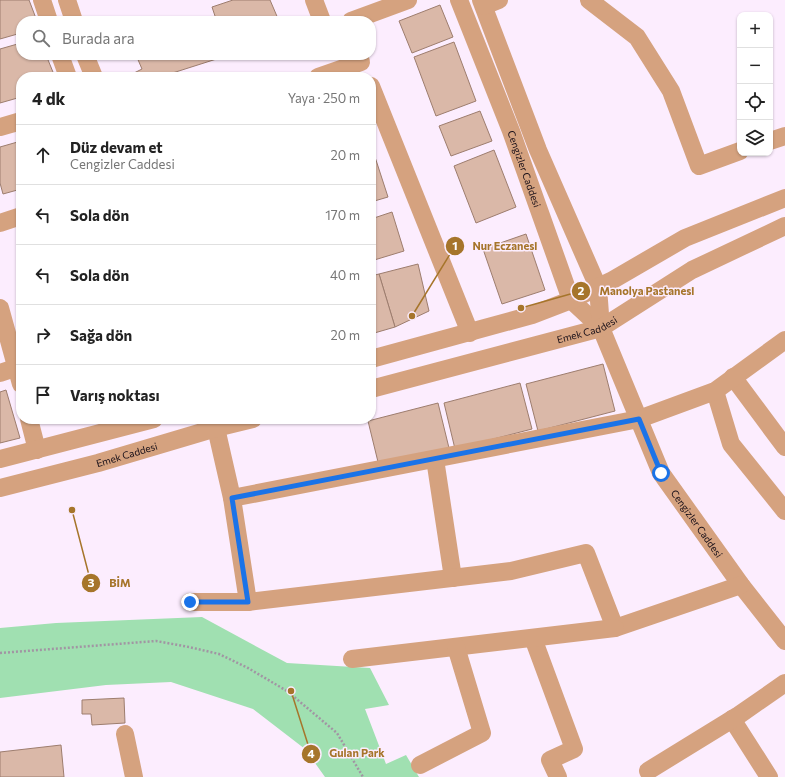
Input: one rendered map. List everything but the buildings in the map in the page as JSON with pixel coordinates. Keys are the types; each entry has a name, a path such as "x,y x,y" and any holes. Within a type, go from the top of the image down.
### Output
{"street":[{"path":"42,0 47,16"},
{"path":"67,0 72,16"},
{"path":"314,0 320,16"},
{"path":"365,16 408,0"},
{"name":"Cengizler Caddesi","path":"459,0 511,131 571,300 602,328"},
{"path":"589,0 637,37 671,91 699,166 737,152"},
{"name":"Cengizler Caddesi","path":"488,2 538,150 598,286 602,328 661,473 741,585 785,641"},
{"path":"62,60 66,72"},
{"path":"87,60 92,72"},
{"path":"324,72 336,62 363,65"},
{"path":"376,98 470,333"},
{"path":"0,127 16,122"},
{"path":"773,140 785,136"},
{"path":"376,358 532,315 571,300 611,281 685,238 785,198"},
{"path":"0,223 16,218"},
{"name":"Emek Caddesi","path":"376,389 602,328 692,270 785,226"},
{"path":"0,308 16,360"},
{"path":"232,498 639,419 714,391 785,340"},
{"path":"0,373 16,373"},
{"path":"733,377 785,447"},
{"path":"714,391 731,444 785,511"},
{"path":"31,424 37,450"},
{"path":"0,459 135,424"},
{"name":"Emek Caddesi","path":"0,488 98,463 233,424"},
{"path":"216,428 232,498 248,602"},
{"path":"435,459 453,578"},
{"path":"190,602 248,602 511,572 586,553 615,628"},
{"path":"352,659 615,628 741,585"},
{"path":"533,638 574,749 550,760 558,777"},
{"path":"420,765 482,733 456,647"},
{"path":"648,770 732,719 785,683"},
{"path":"732,719 769,777"},
{"path":"125,734 134,777"}],"path":[{"path":"0,653 156,641 219,654 248,668 287,691 337,733 363,777"}],"green space":[{"path":"202,617 287,663 370,668 389,705 365,709 386,764 406,755 419,777 325,777 305,749 253,709 171,682 106,685 0,698 0,628 56,623"}],"place":[{"name":"Manolya Pastanesi","path":"521,308"},
{"name":"Nur Eczanesi","path":"412,316"},
{"name":"BİM","path":"72,510"},
{"name":"Gulan Park","path":"291,691"}],"route":[{"path":"190,602 248,602 232,498 639,419 661,473"}]}
